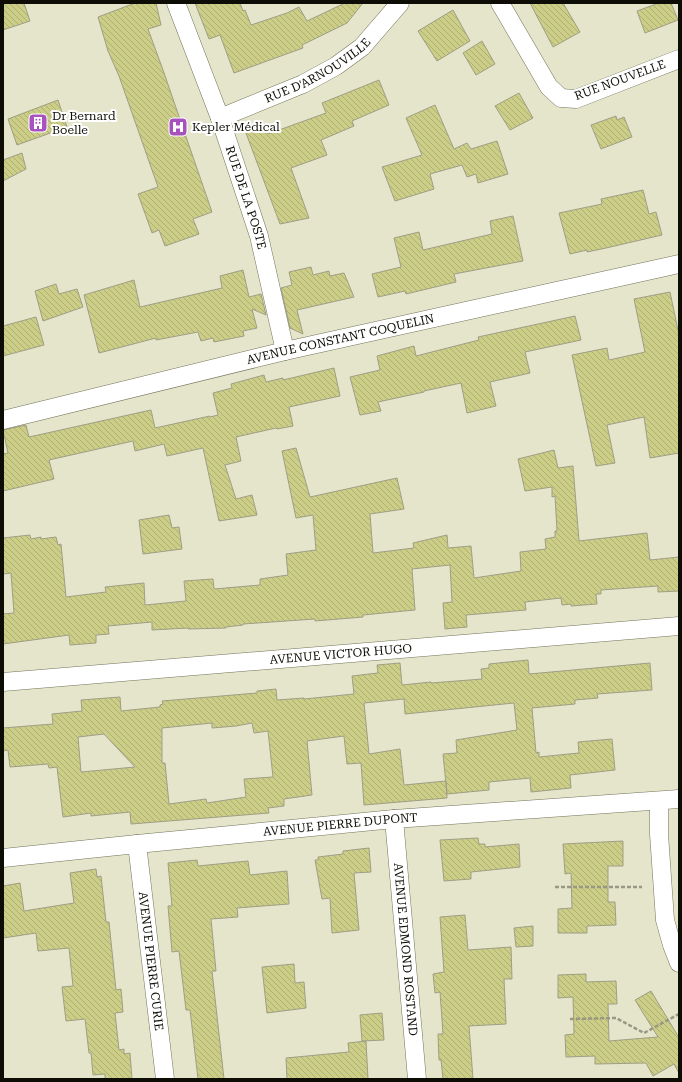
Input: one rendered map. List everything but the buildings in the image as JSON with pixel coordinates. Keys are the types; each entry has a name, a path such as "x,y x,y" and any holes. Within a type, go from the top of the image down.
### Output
{"street":[{"name":"RUE DE LA POSTE","path":"176,3 220,118 258,236 285,351"},
{"name":"RUE D'ARNOUVILLE","path":"220,118 303,84 336,66 362,46 400,3"},
{"name":"RUE NOUVELLE","path":"500,3 549,86 561,98 576,99 679,59"},
{"name":"AVENUE CONSTANT COQUELIN","path":"3,420 285,351 679,264"},
{"name":"AVENUE VICTOR HUGO","path":"3,682 679,626"},
{"name":"AVENUE PIERRE DUPONT","path":"3,858 394,819 679,799"},
{"path":"659,801 659,834 664,920 679,964"},
{"name":"AVENUE EDMOND ROSTAND","path":"394,819 417,1079"},
{"name":"AVENUE PIERRE CURIE","path":"136,844 165,1079"}],"path":[{"path":"555,887 662,887"},
{"path":"570,1019 616,1018 644,1033 679,1014"}],"place":[{"name":"Dr Bernard Boelle","path":"38,123"},
{"name":"Kepler Médical","path":"178,127"}]}
